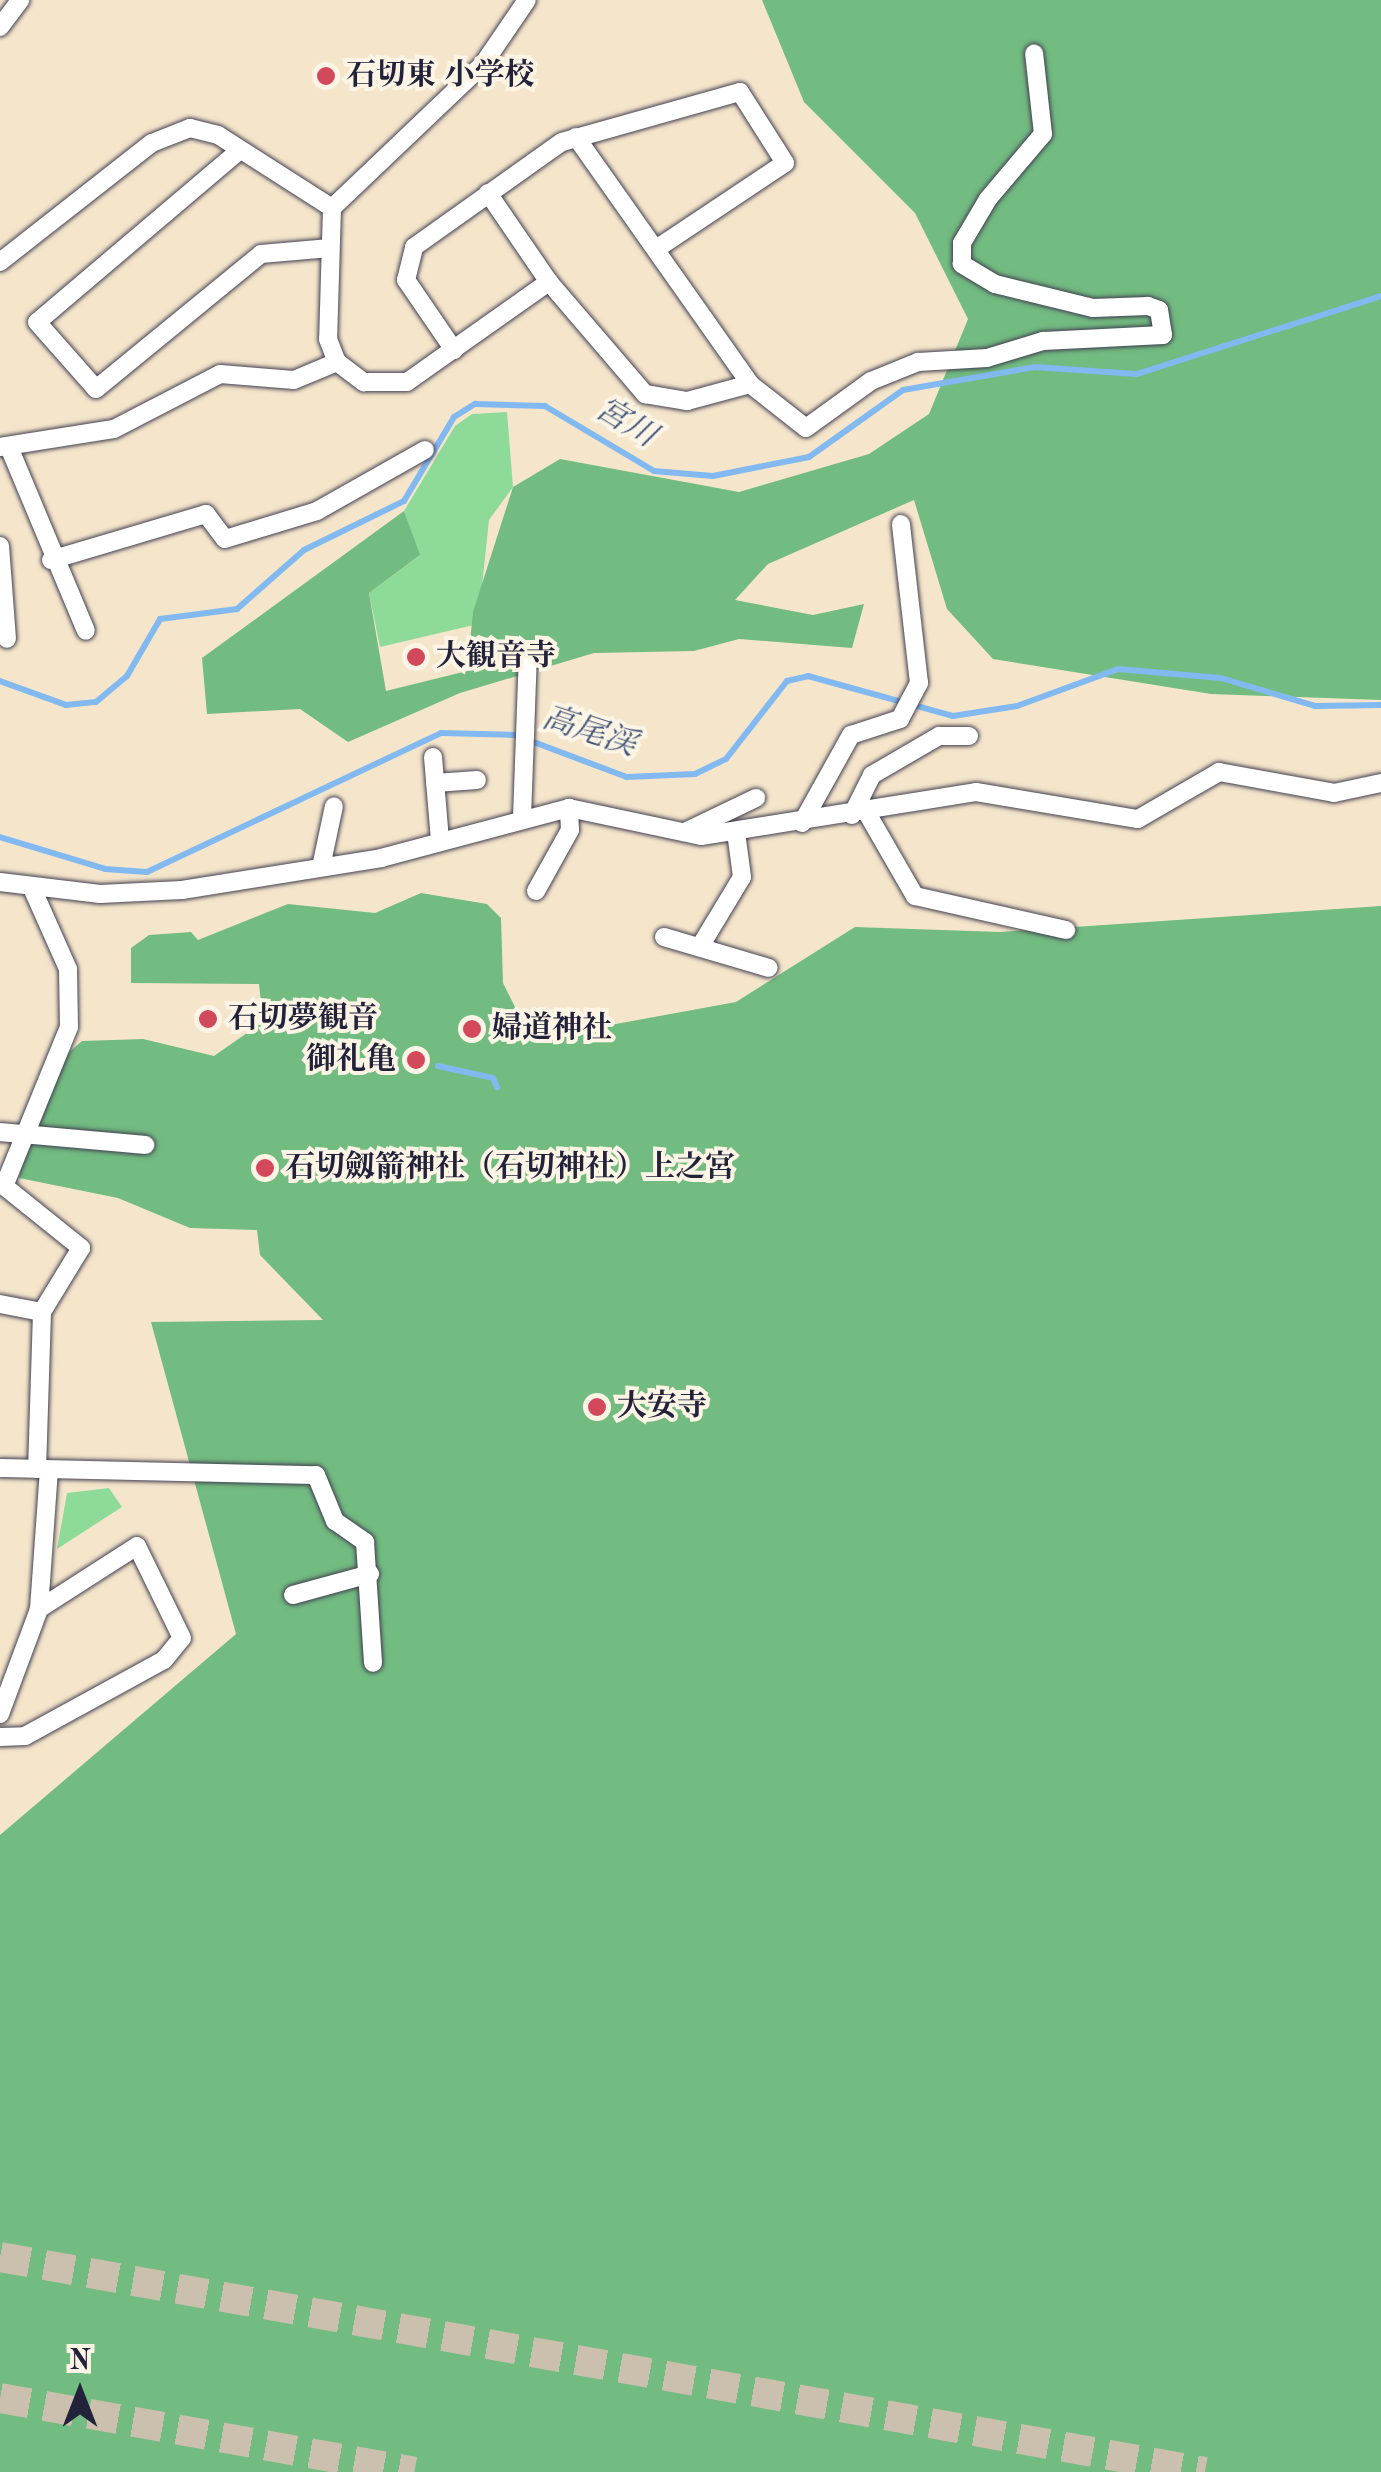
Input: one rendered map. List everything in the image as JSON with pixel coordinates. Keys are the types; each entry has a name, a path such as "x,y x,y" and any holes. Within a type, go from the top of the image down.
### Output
{"street":[{"path":"0,26 20,0"},
{"path":"526,0 484,63 332,208 328,339 337,362 378,385 407,382 549,282"},
{"path":"576,137 750,384 806,428 871,381 918,362 1163,335 1159,310 1148,306 1093,308 995,284 962,264 962,242 988,200 1043,134 1034,53"},
{"path":"454,350 406,280 406,258 488,193 576,137 740,92 785,163 656,250"},
{"path":"0,262 152,143 190,128 240,150 332,208"},
{"path":"240,150 38,322 96,389 261,254 330,248"},
{"path":"488,193 549,282 645,394 686,401 750,384"},
{"path":"86,631 51,560 5,447 114,429 220,374 294,380 337,362"},
{"path":"51,560 206,514 226,539 317,511 425,450"},
{"path":"802,822 851,735 900,719 920,683 901,524"},
{"path":"0,546 8,639"},
{"path":"522,817 528,654"},
{"path":"859,814 872,774 939,736 969,736"},
{"path":"433,757 440,841"},
{"path":"0,882 32,888 143,894 321,867 570,808 684,832 736,832 1020,794 1115,822 1164,810 1219,772 1334,793 1381,783"},
{"path":"435,783 476,780"},
{"path":"684,832 756,798"},
{"path":"321,867 334,806"},
{"path":"536,891 570,830 570,808"},
{"path":"859,814 915,896 1066,930"},
{"path":"700,945 742,877 736,832"},
{"path":"0,1714 38,1609 43,1470 42,1312 81,1248 8,1193 20,1134 69,1027 68,969 32,888"},
{"path":"664,937 769,968"},
{"path":"0,1132 144,1146"},
{"path":"0,1304 42,1312"},
{"path":"0,1468 316,1475 335,1521 365,1542 374,1663"},
{"path":"0,1737 24,1736 164,1660 182,1638 136,1546 38,1609"},
{"path":"293,1595 370,1574"}],"green space":[{"path":"762,0 1381,0 1381,700 1211,694 993,659 947,609 914,500 768,564 735,600 813,615 864,604 852,648 739,639 694,651 594,653 460,693 348,742 300,709 207,714 202,658 404,511 420,555 369,593 386,691 467,671 473,612 513,487 560,459 739,492 869,454 929,414 968,319 915,213 804,102"},
{"path":"507,412 513,487 489,520 478,624 380,647 369,593 419,556 404,511 455,426 472,414"},
{"path":"421,893 487,904 501,918 503,983 523,1023 572,1032 736,1002 855,927 1000,932 1381,906 1381,2472 0,2472 0,1835 236,1634 151,1322 323,1320 260,1255 257,1230 190,1228 118,1198 19,1178 30,1132 62,1058 82,1041 143,1039 214,1056 263,1022 259,984 131,983 131,948 149,935 191,932 198,940 288,904 375,913"},
{"path":"109,1488 122,1507 57,1549 67,1493"}],"waterway":[{"name":"宮川","path":"0,681 66,705 96,702 127,676 160,619 237,609 304,550 404,501 454,417 475,404 545,406 654,471 713,476 809,457 903,390 1035,367 1137,374 1381,296"},
{"name":"高尾渓","path":"0,837 105,869 147,872 441,733 515,735 627,777 695,774 726,759 787,681 808,676 953,716 1017,706 1118,669 1221,678 1315,706 1381,705"},
{"path":"438,1066 493,1078 497,1087"}],"tunnel":[{"path":"0,2257 1205,2472"},
{"path":"0,2398 414,2472"}],"place":[{"name":"石切東 小学校","path":"326,76"},
{"name":"大観音寺","path":"416,657"},
{"name":"石切夢観音","path":"208,1019"},
{"name":"婦道神社","path":"472,1029"},
{"name":"御礼亀","path":"416,1060"},
{"name":"石切劔箭神社（石切神社）上之宮","path":"265,1168"},
{"name":"大安寺","path":"597,1407"}]}
